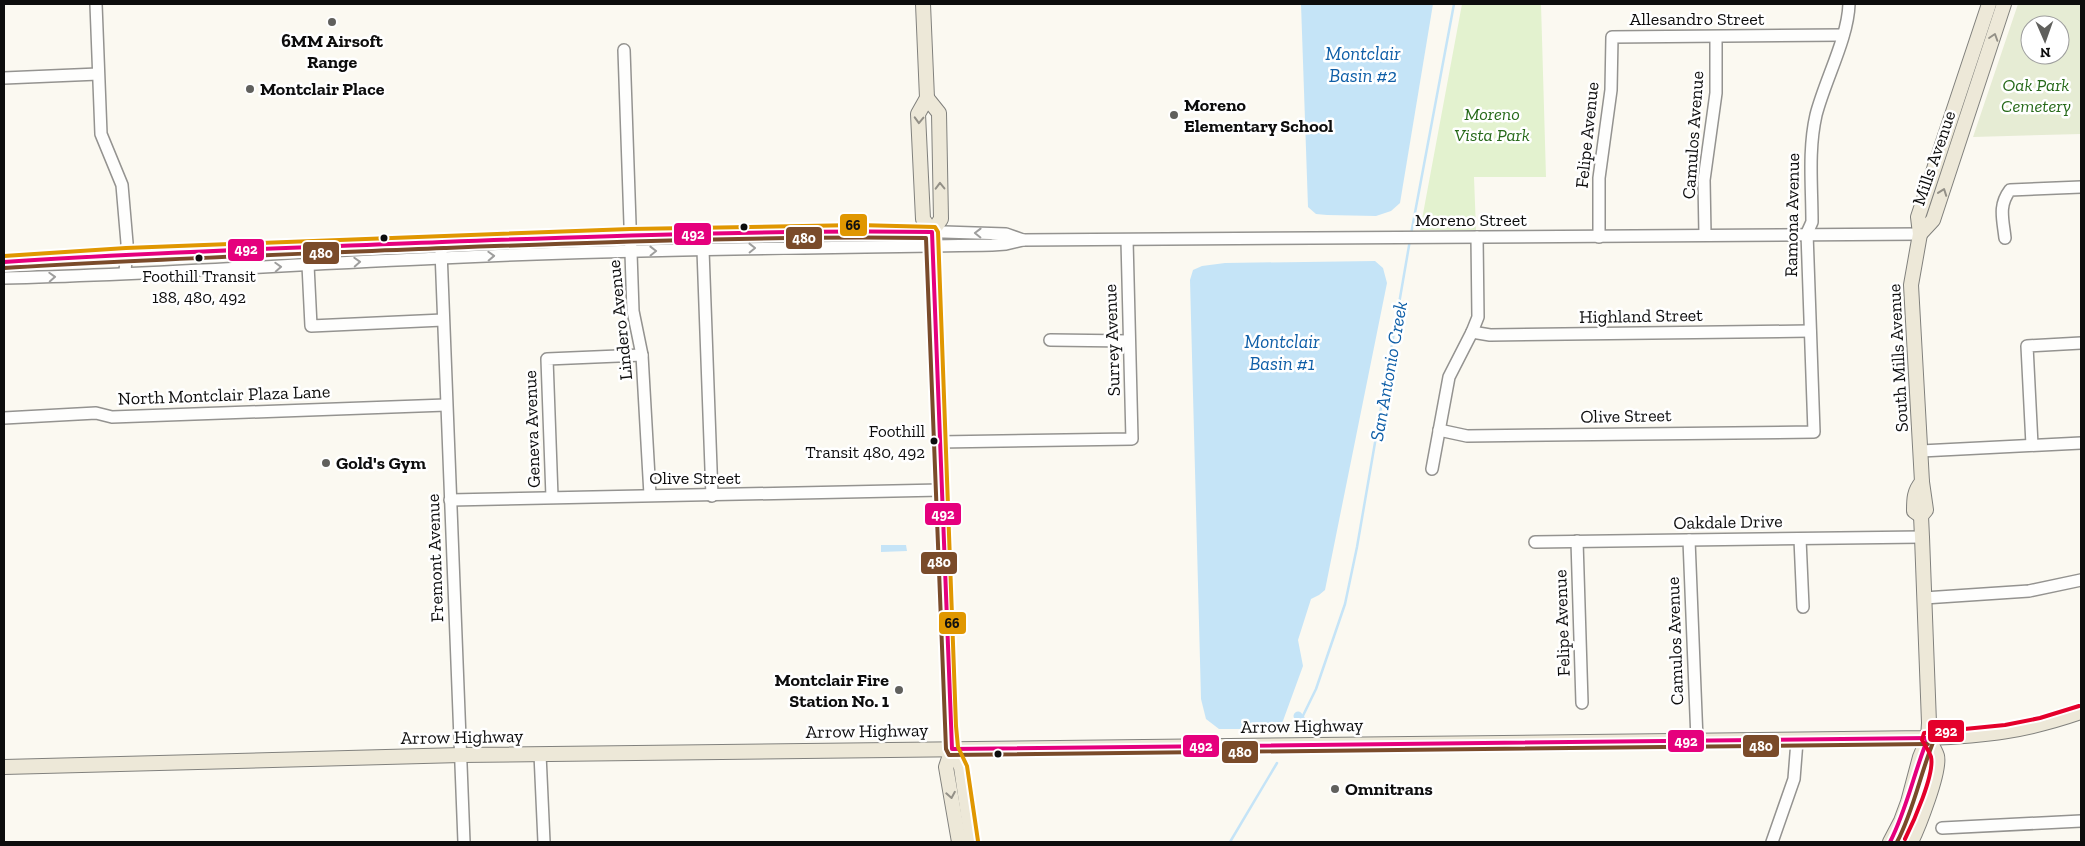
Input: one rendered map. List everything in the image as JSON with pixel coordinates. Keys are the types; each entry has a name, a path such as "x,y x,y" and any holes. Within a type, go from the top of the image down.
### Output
{"main road":[{"path":"923,4 927,98 918,114 918,122 923,219 932,239 952,749 946,767 959,842"},
{"name":"Mills Avenue","path":"1920,234 1918,217 1989,4"},
{"name":"Mills Avenue","path":"1920,234 1933,220 2004,4"},
{"path":"927,98 939,113 940,219 932,239"},
{"name":"South Mills Avenue","path":"1920,234 1911,285 1922,482 1916,488 1914,511 1921,516 1928,738"},
{"name":"Arrow Highway","path":"4,767 460,755 1928,738 1993,735 2026,729 2081,712"},
{"path":"1890,842 1902,821 1920,756 1928,738"},
{"path":"1910,842 1926,807 1937,760 1928,738"},
{"path":"952,749 961,767 972,842"}],"street":[{"path":"96,4 101,134 122,185 126,254 125,273"},
{"name":"Ramona Avenue","path":"1814,432 1807,233 1812,222 1811,141 1822,98 1843,35 1849,4"},
{"name":"Allesandro Street","path":"1612,37 1843,35"},
{"name":"Felipe Avenue","path":"1599,237 1599,178 1611,90 1612,37"},
{"name":"Camulos Avenue","path":"1706,235 1704,180 1716,93 1716,37"},
{"name":"Lindero Avenue","path":"624,50 634,316 642,355 650,495"},
{"path":"4,78 98,74"},
{"path":"2005,238 2002,205 2010,190 2081,187"},
{"name":"Moreno Street","path":"4,262 126,254 630,235 858,231 932,239"},
{"name":"Moreno Street","path":"4,278 442,258 703,250 1006,234 1023,240 1127,240 1599,237 1807,233 1920,234"},
{"path":"1432,469 1449,377 1478,317 1477,237"},
{"name":"Surrey Avenue","path":"939,442 1132,439 1127,240"},
{"name":"Fremont Avenue","path":"441,242 464,842"},
{"path":"703,250 712,496"},
{"path":"308,265 310,326 443,320"},
{"name":"Highland Street","path":"1472,332 1490,335 1810,331"},
{"path":"1050,340 1129,341"},
{"path":"2032,445 2027,346 2081,343"},
{"name":"Geneva Avenue","path":"552,497 546,359 642,355"},
{"name":"North Montclair Plaza Lane","path":"4,418 96,413 112,416 446,405"},
{"name":"Olive Street","path":"1439,430 1467,436 1814,432"},
{"path":"1921,451 2081,444"},
{"name":"Olive Street","path":"450,500 941,490"},
{"name":"Oakdale Drive","path":"1535,542 1922,537"},
{"path":"1800,539 1803,607"},
{"name":"Camulos Avenue","path":"1689,540 1697,740"},
{"name":"Felipe Avenue","path":"1577,541 1582,703"},
{"path":"1924,598 2029,591 2081,580"},
{"path":"1772,842 1794,779 1797,740"},
{"path":"540,754 544,842"},
{"path":"1942,828 2081,821"}],"green space":[{"name":"Moreno Vista Park","path":"1462,4 1541,4 1546,177 1474,177 1476,230 1420,230"},
{"name":"Oak Park Cemetery","path":"2018,4 2081,4 2081,134 1973,137"}],"water":[{"name":"Montclair Basin #2","path":"1301,4 1433,4 1400,203 1391,211 1376,216 1327,215 1316,214 1308,207"},
{"name":"Montclair Basin #1","path":"1375,261 1383,268 1387,283 1325,590 1311,599 1298,640 1303,666 1280,729 1219,729 1206,719 1201,699 1190,280 1193,270 1202,266 1225,263"},
{"path":"881,545 906,545 907,551 881,552"}],"waterway":[{"name":"San Antonio Creek","path":"1411,234 1454,4"},
{"name":"San Antonio Creek","path":"1296,730 1316,689 1345,604 1357,547 1410,240"},
{"name":"San Antonio Creek","path":"1298,716 1301,720"},
{"name":"San Antonio Creek","path":"1230,842 1277,763"}],"transit line":[{"name":"66","path":"4,256 126,248 630,229 858,225 935,227 938,232 956,726 958,747 967,766 978,841"},
{"name":"492","path":"4,262 168,253 564,238 748,233 932,232 952,749 1928,738"},
{"name":"480","path":"4,268 224,257 565,244 745,239 926,238 946,749 949,755 1928,744"},
{"name":"292","path":"1905,839 1930,775 1931,757 1922,740 1924,733 2005,725 2040,718 2079,706"},
{"name":"492","path":"1890,842 1901,817 1928,738"},
{"name":"480","path":"1897,842 1908,817 1934,740"}],"place":[{"name":"6MM Airsoft Range","path":"332,22"},
{"name":"Montclair Place","path":"250,89"},
{"name":"Moreno Elementary School","path":"1174,115"},
{"name":"Foothill Transit 188, 480, 492","path":"199,258"},
{"name":"Foothill Transit 480, 492","path":"934,441"},
{"name":"Gold's Gym","path":"326,463"},
{"name":"Montclair Fire Station No. 1","path":"899,690"},
{"name":"Omnitrans","path":"1335,789"}]}
